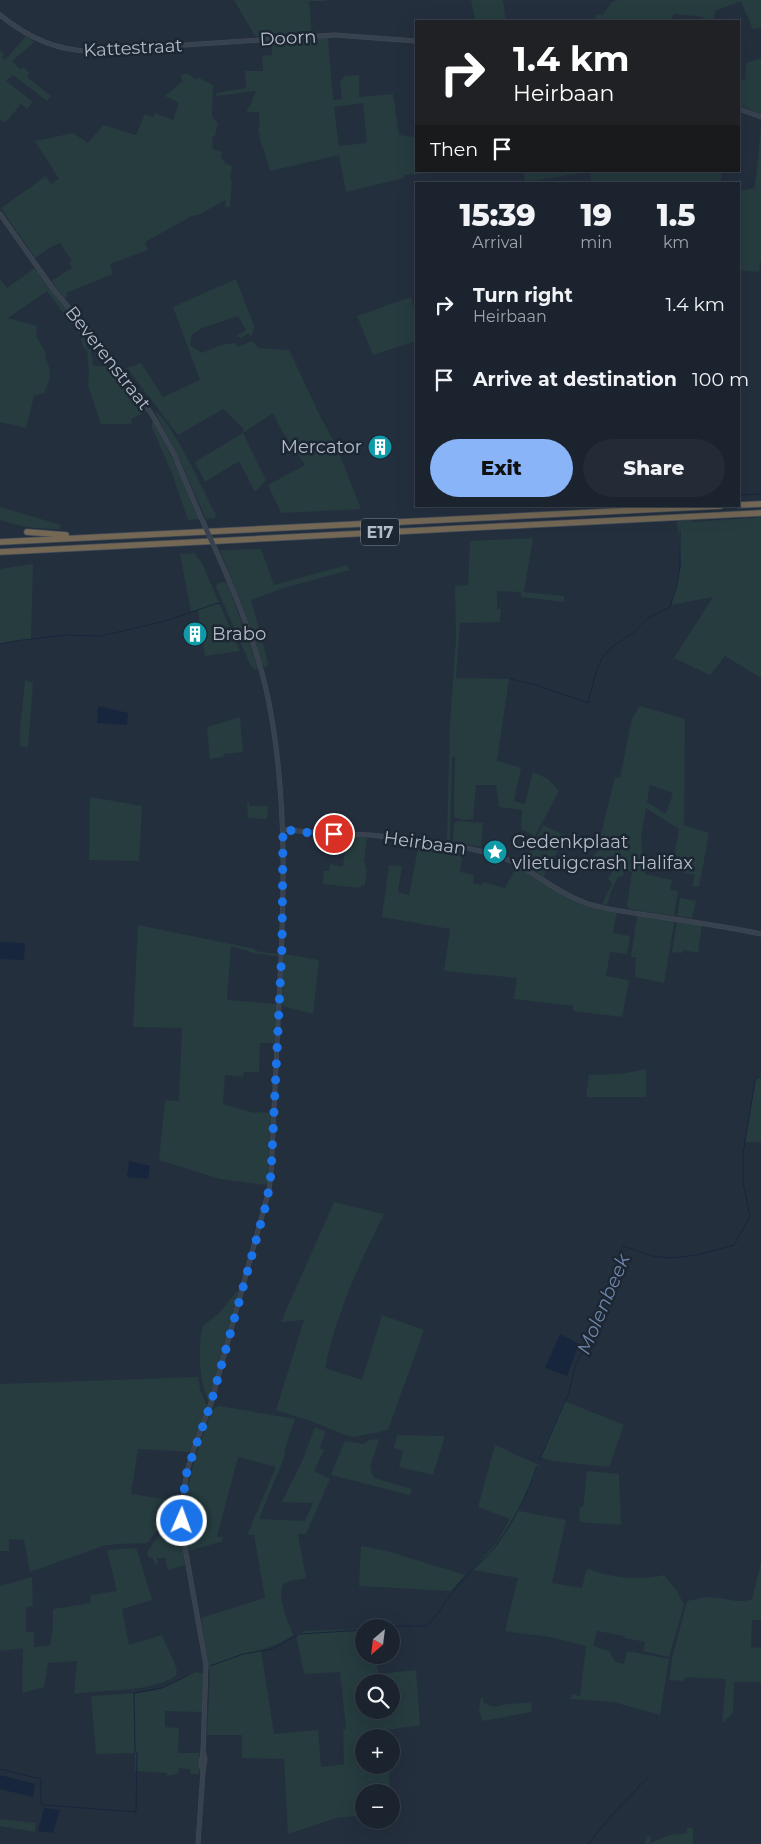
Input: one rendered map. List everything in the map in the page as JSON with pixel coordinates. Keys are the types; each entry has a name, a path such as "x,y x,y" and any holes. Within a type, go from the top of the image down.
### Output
{"highway":[{"path":"740,505 761,504"},
{"name":"E17","path":"0,542 700,507"},
{"name":"E17","path":"0,553 761,513"},
{"path":"27,532 78,538"}],"street":[{"name":"Kattestraat","path":"0,15 35,38 54,46 78,51 94,52 215,43"},
{"name":"Doorn","path":"215,43 335,35 415,41"},
{"path":"740,108 761,117"},
{"name":"Beverenstraat","path":"0,214 51,286 132,384 174,454 225,571 252,642 269,701 274,732 283,829 282,947 271,1174 269,1190 211,1403 187,1471 182,1504 185,1548 206,1670 203,1752 205,1758 198,1844"},
{"name":"Heirbaan","path":"283,829 299,832 369,835 490,853 508,859 563,892 587,903 628,912 729,927 761,934"}],"green space":[{"path":"234,0 326,1 309,1 312,34 255,36"},
{"path":"471,0 503,0 506,20 475,20"},
{"path":"617,0 761,0 761,27 753,30 741,1 715,11 714,20 674,14 671,20 595,20 596,14 603,15 611,3"},
{"path":"26,36 34,41 33,43 12,61 20,69 24,67 29,73 27,77 51,96 47,101 13,75 6,81 33,102 27,109 21,104 6,122 0,120 0,50 4,54 2,57 5,60"},
{"path":"328,38 333,100 342,99 340,82 345,76 359,75 359,97 393,94 399,135 415,137 415,172 448,172 404,175 404,178 346,192 339,155 270,171 258,128 260,127 259,112 247,112 256,91 216,96 216,93 246,88 245,71 263,71 262,56 272,55 272,42","holes":["363,103 367,143 339,146 334,107"]},
{"path":"761,58 761,114 740,105 740,81 745,80 746,63"},
{"path":"187,73 195,79 199,78 213,85 212,114 218,123 215,136 212,137 213,149 222,152 221,157 226,164 232,166 230,207 225,207 226,200 198,215 192,216 145,242 148,250 110,264 113,274 66,293 68,296 65,298 51,281 72,268 69,263 72,261 60,243 35,258 1,208 46,176 51,184 59,179 35,141 73,133 88,143 103,125 136,135 145,114 153,117 155,113 173,120 179,103 165,96 183,81 180,76"},
{"path":"761,127 761,257 759,272 740,270 740,191 755,188"},
{"path":"523,172 586,172 525,182"},
{"path":"722,172 720,182 591,182 590,173"},
{"path":"35,268 76,319 88,349 91,349 93,366 114,366 147,411 131,419 132,424 101,424 88,385 87,349 84,349 80,335 47,291 8,318 37,326 36,336 46,353 45,358 49,367 50,376 48,384 44,393 34,396 26,428 0,422 0,279 7,288"},
{"path":"236,279 254,326 253,333 250,337 249,333 241,338 236,336 246,330 238,316 202,328 192,334 190,345 202,353 220,345 235,343 238,347 252,341 259,348 289,350 335,443 361,509 281,513 268,485 305,465 282,431 273,413 243,433 244,429 223,409 178,435 127,368 141,363 163,397 200,380 173,307"},
{"path":"411,297 415,314 415,341 373,355 357,316"},
{"path":"155,412 162,417 179,442 216,515 215,518 206,519 177,454"},
{"path":"153,421 179,471 199,519 188,520 172,473 151,425"},
{"path":"243,433 266,480 255,492 239,461 205,482 195,462"},
{"path":"0,507 61,525 60,529 30,527 0,520"},
{"path":"761,517 761,678 725,656 710,675 674,658 713,597 671,605 681,565 677,521 692,520 692,522"},
{"path":"533,538 524,592 564,596 564,602 521,597 521,592 497,591 497,609 500,609 502,595 500,622 460,623 456,678 509,679 497,761 521,768 514,801 525,804 533,772 548,779 559,791 535,836 521,829 522,810 499,807 496,785 476,785 473,819 463,820 454,817 455,757 452,757 450,840 447,840 450,723 456,640 455,586 468,585 470,541"},
{"path":"261,549 274,585 347,565 350,570 283,588 251,600 268,664 266,668 262,665 252,631 220,550"},
{"path":"194,553 202,563 240,651 205,656 198,610 191,612 180,554"},
{"path":"33,564 31,639 0,644 0,569"},
{"path":"218,583 227,583 258,668 256,671 251,666 216,587"},
{"path":"25,680 33,683 28,747 20,746"},
{"path":"640,706 685,719 684,825 709,833 699,887 692,886 695,875 672,870 679,829 646,808 641,837 645,874 672,880 670,889 678,891 674,916 629,909 627,905 632,872 628,870 624,872 623,876 618,877 607,905 602,904 612,884 608,878 612,872 603,866 599,869 589,861 597,851 615,777 620,778 632,718","holes":["650,785 673,793 666,814 647,802"]},
{"path":"240,717 243,752 224,754 223,757 210,759 207,727"},
{"path":"90,797 142,806 139,861 89,860"},
{"path":"247,803 249,803 249,806 268,806 267,819 248,818"},
{"path":"459,821 483,823 481,847 453,842 454,823"},
{"path":"543,825 566,836 543,877 523,863"},
{"path":"346,836 367,838 364,862 366,863 365,869 367,869 365,885 361,885 361,888 323,884 324,871 329,871 330,864 343,867"},
{"path":"419,844 463,850 460,872 474,875 473,883 482,885 483,882 505,888 517,866 570,898 593,907 617,912 613,933 630,936 627,954 610,952 606,976 629,980 622,1017 573,1011 573,1006 514,999 517,978 444,971 450,929 382,917 389,865 402,866 398,892 409,895"},
{"path":"680,898 696,901 692,918 677,916"},
{"path":"637,916 673,920 664,983 635,977 636,957 631,957"},
{"path":"677,921 702,925 698,953 683,950 682,953 672,952"},
{"path":"138,925 255,949 255,951 278,954 278,956 257,954 231,946 227,1000 276,1004 274,1043 260,1043 259,1072 244,1072 243,1077 225,1075 223,1104 255,1113 271,1113 267,1183 265,1185 220,1179 159,1160 165,1100 179,1101 182,1028 133,1027"},
{"path":"284,954 319,960 313,1014 282,1006"},
{"path":"646,1069 646,1097 586,1097 589,1075 620,1074"},
{"path":"756,1077 761,1077 761,1142 745,1142"},
{"path":"334,1202 384,1214 349,1290 335,1328 325,1368 362,1380 382,1315 424,1330 388,1430 354,1437 276,1410 304,1320 281,1322"},
{"path":"239,1289 209,1401 203,1385 200,1366 202,1330 204,1325 218,1314"},
{"path":"198,1377 200,1389 207,1406 189,1452 138,1449 131,1494 172,1500 158,1530 147,1543 103,1546 30,1572 24,1540 9,1539 9,1551 0,1551 0,1384"},
{"path":"564,1401 624,1425 609,1467 552,1461 540,1457"},
{"path":"219,1406 295,1419 284,1452 286,1453 259,1519 305,1521 313,1503 282,1502 303,1459 315,1427 326,1432 319,1448 324,1450 314,1471 330,1479 306,1534 298,1534 306,1578 283,1584 282,1590 282,1603 293,1635 280,1643 261,1650 274,1734 318,1730 321,1767 344,1764 343,1730 346,1729 340,1672 304,1674 296,1635 305,1631 355,1629 355,1664 377,1664 378,1674 416,1670 420,1725 394,1729 355,1729 355,1774 389,1774 390,1784 355,1784 355,1816 336,1818 288,1834 284,1759 242,1758 242,1735 207,1735 210,1674 201,1618 265,1598 254,1535 247,1535 276,1467 238,1457 217,1537 222,1537 223,1541 188,1551 186,1531 187,1495 194,1462 213,1409"},
{"path":"397,1435 445,1436 433,1475 399,1467 403,1451 394,1448"},
{"path":"379,1439 370,1467 372,1468 371,1472 374,1478 412,1489 410,1495 331,1475 345,1441 363,1444 370,1440"},
{"path":"495,1445 539,1465 519,1511 566,1520 552,1583 582,1588 586,1571 589,1569 607,1575 626,1578 664,1575 677,1591 684,1605 669,1657 643,1651 645,1642 597,1631 593,1646 609,1651 615,1662 624,1664 627,1651 669,1659 660,1715 613,1702 571,1699 572,1694 580,1696 586,1646 550,1637 505,1631 518,1578 472,1570 497,1542 510,1519 478,1507"},
{"path":"587,1471 619,1474 621,1525 579,1522 580,1507 583,1507"},
{"path":"180,1497 180,1529 185,1565 168,1570 165,1558 156,1558 158,1564 155,1565 153,1558 148,1557 147,1552 163,1529 177,1498"},
{"path":"361,1546 387,1551 465,1575 451,1591 359,1586"},
{"path":"134,1548 137,1550 152,1600 122,1609 129,1645 162,1635 177,1669 176,1676 152,1686 74,1694 77,1661 48,1663 44,1687 22,1693 23,1648 0,1651 0,1586 32,1577 33,1606 26,1607 26,1632 34,1632 34,1647 50,1645 53,1609 91,1603 90,1595 117,1591 107,1550"},
{"path":"761,1563 761,1620 752,1620 751,1647 761,1648 761,1682 734,1682 733,1713 722,1723 726,1679 685,1677 684,1681 669,1680 672,1659 687,1601 707,1597 736,1601 752,1599"},
{"path":"196,1672 204,1674 202,1712 165,1711 165,1727 179,1728 178,1753 199,1753 199,1774 191,1774 190,1769 179,1768 178,1774 167,1776 167,1773 135,1771 135,1753 96,1754 91,1696 156,1690"},
{"path":"481,1698 483,1698 484,1703 497,1707 500,1705 531,1702 532,1712 482,1721 479,1710"},
{"path":"0,1819 36,1823 35,1832 0,1826"},
{"path":"687,1828 693,1828 693,1844 645,1844 647,1837 651,1836 650,1843 670,1835 687,1833"}],"water":[{"path":"98,706 128,713 127,725 97,723"},
{"path":"0,942 25,943 24,960 0,959"},
{"path":"129,1161 150,1166 148,1179 127,1177"},
{"path":"560,1334 579,1344 567,1376 545,1368"},
{"path":"0,1775 35,1784 33,1797 0,1789"},
{"path":"44,1808 60,1810 53,1833 38,1831"}],"waterway":[{"path":"740,495 761,494"},
{"path":"510,679 536,685 588,703 596,672 602,658 612,647 633,633 648,618 670,607 677,585 680,565 680,531"},
{"path":"23,640 66,635 101,636 165,621 218,603 220,604"},
{"path":"0,644 21,640"},
{"name":"Molenbeek","path":"540,1459 569,1392 575,1367 589,1337 623,1246 653,1256 671,1258 697,1255 734,1245 750,1216 743,1182 743,1154 755,1081 757,1077 761,1078"},
{"name":"Molenbeek","path":"400,1626 427,1626 460,1583 489,1554 509,1526 520,1506 537,1466"},
{"name":"Molenbeek","path":"210,1666 243,1654 272,1649 300,1634 355,1631"},
{"name":"Molenbeek","path":"0,1769 41,1779 41,1803 44,1805 136,1812 137,1755 135,1750 134,1693 162,1688 189,1675"},
{"path":"588,1844 610,1817 649,1776"}],"place":[{"name":"Mercator","path":"380,447"},
{"name":"Brabo","path":"195,634"},
{"name":"Gedenkplaat vlietuigcrash Halifax","path":"495,852"}],"route":[{"path":"182,1521 182,1504 187,1471 211,1403 267,1201 271,1174 282,947 283,829 334,834"}]}
